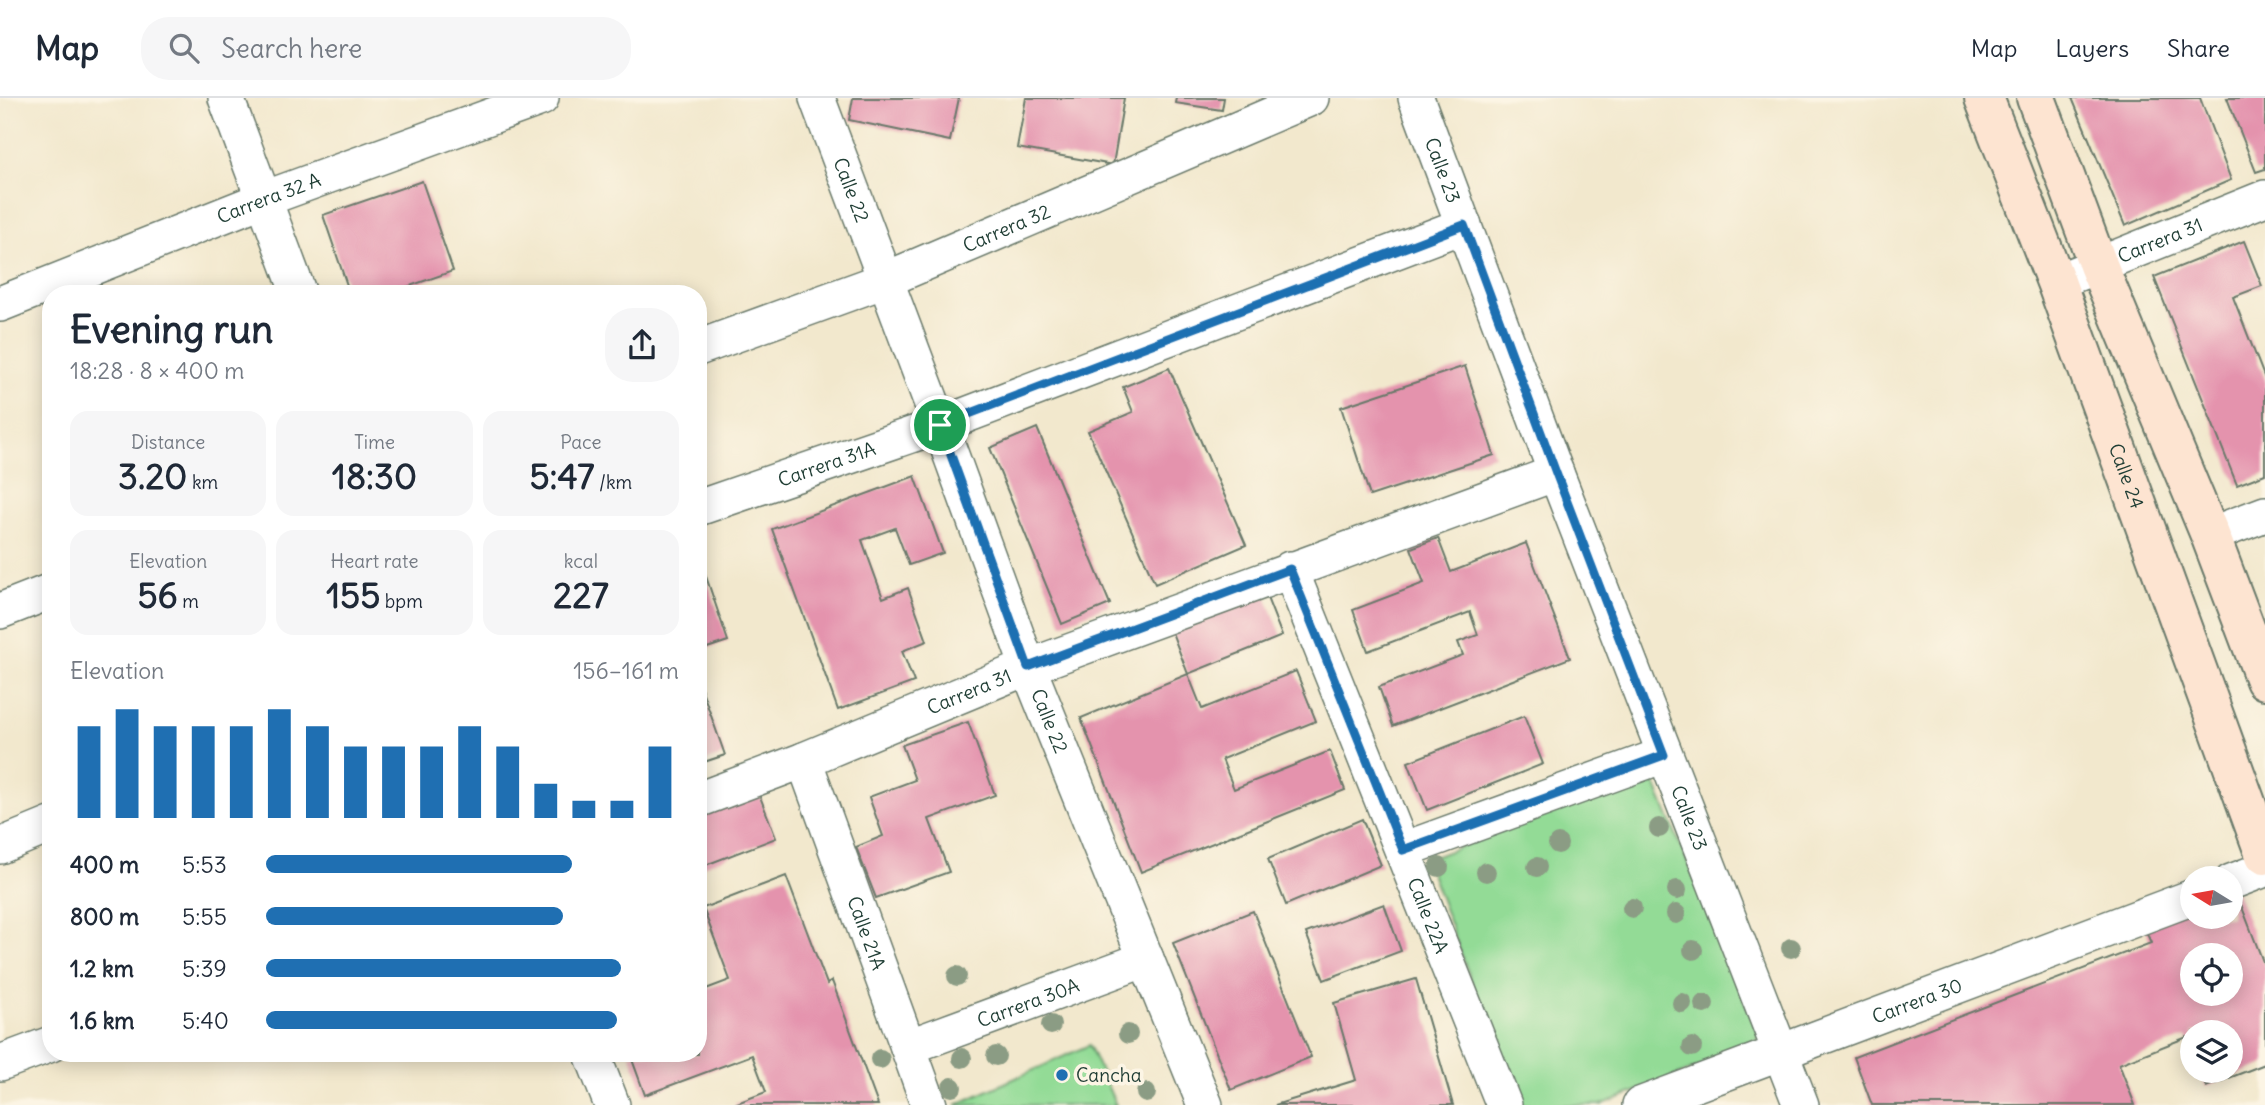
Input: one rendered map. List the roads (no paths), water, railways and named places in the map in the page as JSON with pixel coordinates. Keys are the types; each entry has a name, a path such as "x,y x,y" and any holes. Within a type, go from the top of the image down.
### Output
{"street":[{"path":"226,98 296,285"},
{"name":"Carrera 32 A","path":"48,285 264,200 541,98"},
{"name":"Calle 22","path":"817,98 1028,667 1205,1105"},
{"name":"Carrera 32","path":"707,345 886,280 1311,98"},
{"name":"Calle 23","path":"1416,98 1556,473 1801,1105"},
{"name":"Calle 24","path":"1984,98 2056,282 2265,855"},
{"path":"2036,98 2098,265 2210,535 2265,680"},
{"name":"Carrera 31","path":"2056,282 2265,198"},
{"name":"Carrera 31A","path":"707,505 940,425 1464,225"},
{"name":"Carrera 32 A","path":"0,304 42,287"},
{"name":"Carrera 31","path":"707,797 804,760 1028,667 1556,473"},
{"path":"2210,535 2265,514"},
{"name":"Calle 22A","path":"1290,569 1504,1105"},
{"path":"0,611 42,595"},
{"path":"1403,850 1664,755"},
{"name":"Calle 21A","path":"804,760 929,1105"},
{"path":"0,846 42,829"},
{"path":"2244,877 2265,869"},
{"name":"Carrera 30","path":"1640,1105 2180,902"},
{"name":"Carrera 30A","path":"908,1047 1146,959"},
{"path":"0,1063 42,1047"},
{"path":"595,1062 612,1105"}],"place":[{"name":"Cancha","path":"1062,1075"}]}
